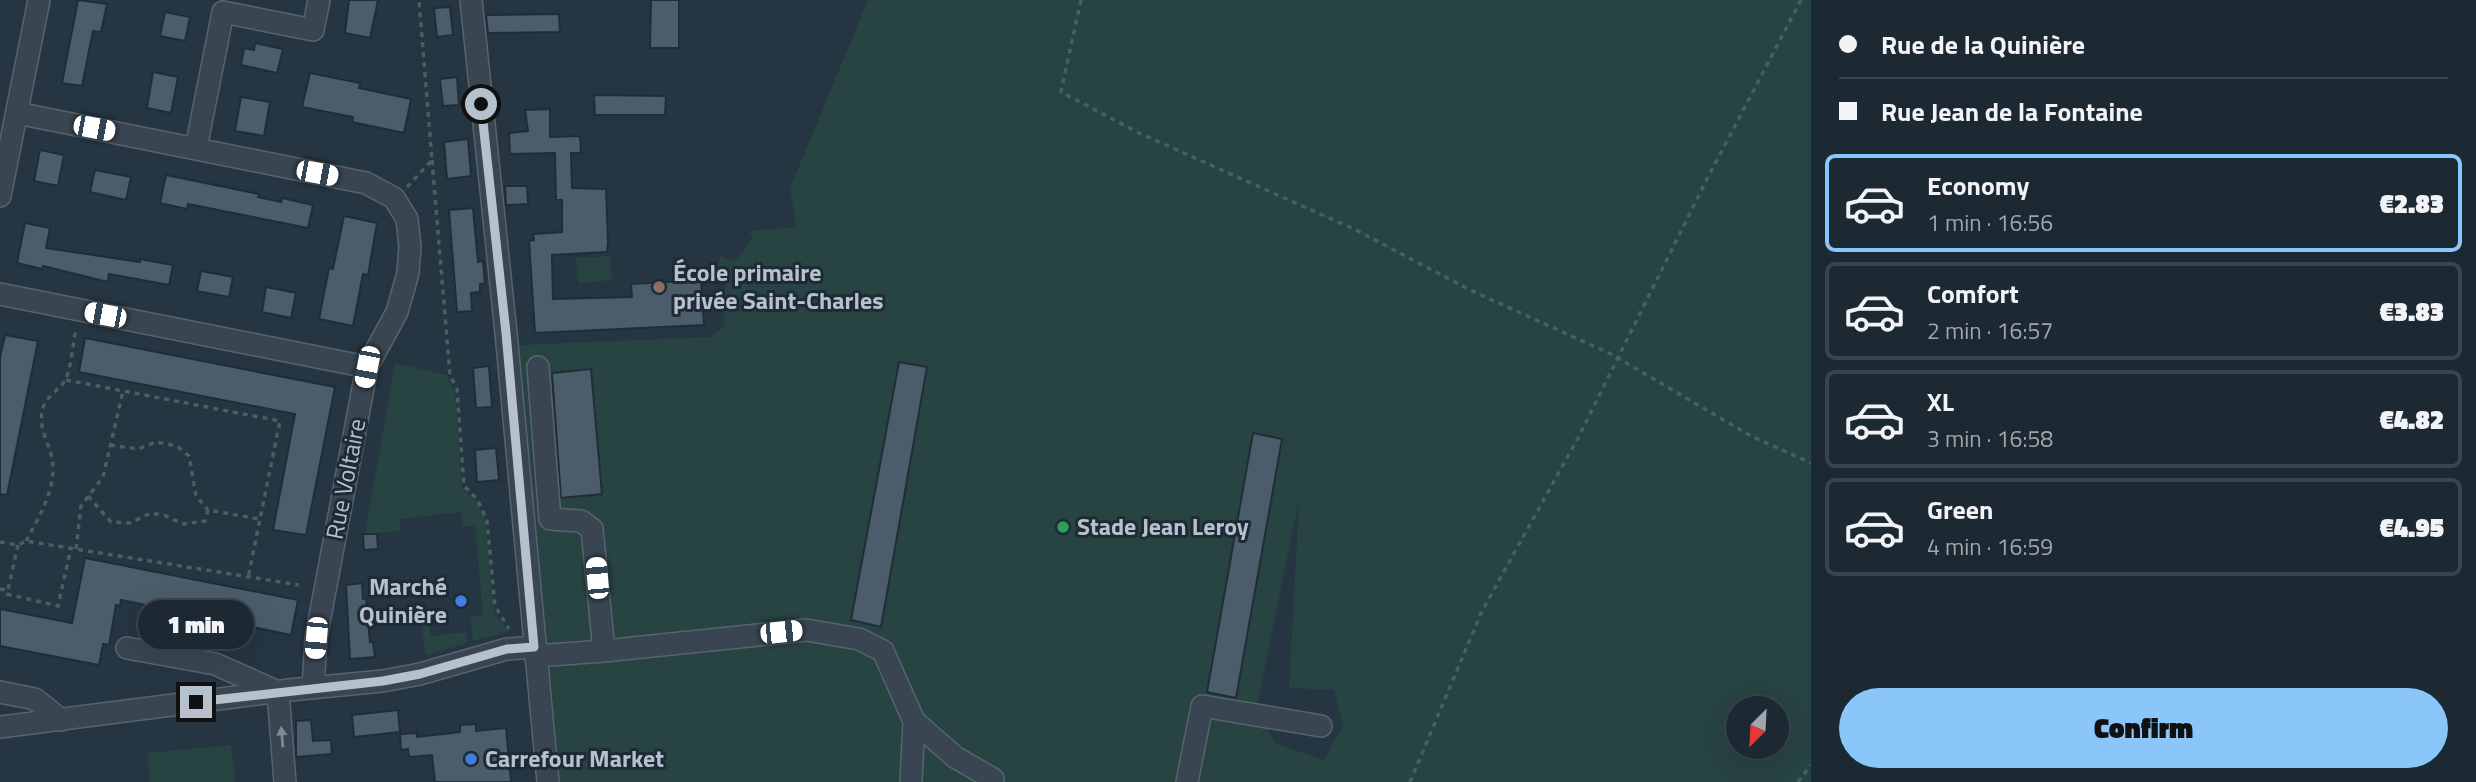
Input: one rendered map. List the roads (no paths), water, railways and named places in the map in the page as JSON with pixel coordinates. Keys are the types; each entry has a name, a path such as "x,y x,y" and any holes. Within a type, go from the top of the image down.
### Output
{"street":[{"path":"0,196 39,0"},
{"path":"17,113 197,148 223,12 313,30 319,0"},
{"path":"471,0 506,333 548,782"},
{"name":"Rue Voltaire","path":"197,148 366,183 394,198 407,219 410,247 408,273 397,312 367,367 316,638 313,688"},
{"path":"0,294 367,367"},
{"path":"538,367 550,519 581,521 592,529 604,651"},
{"path":"0,727 383,681 420,674 507,649 535,652 604,651 806,630 859,639 883,651 914,721 955,757 997,781"},
{"path":"127,648 215,664 278,692"},
{"path":"0,692 35,699 61,720"},
{"path":"278,692 285,782"},
{"path":"1187,782 1202,706 1321,726"},
{"path":"911,782 914,721"}],"place":[{"name":"École primaire privée Saint-Charles","path":"659,287"},
{"name":"Stade Jean Leroy","path":"1063,527"},
{"name":"Marché Quinière","path":"461,601"},
{"name":"Carrefour Market","path":"471,759"}]}
